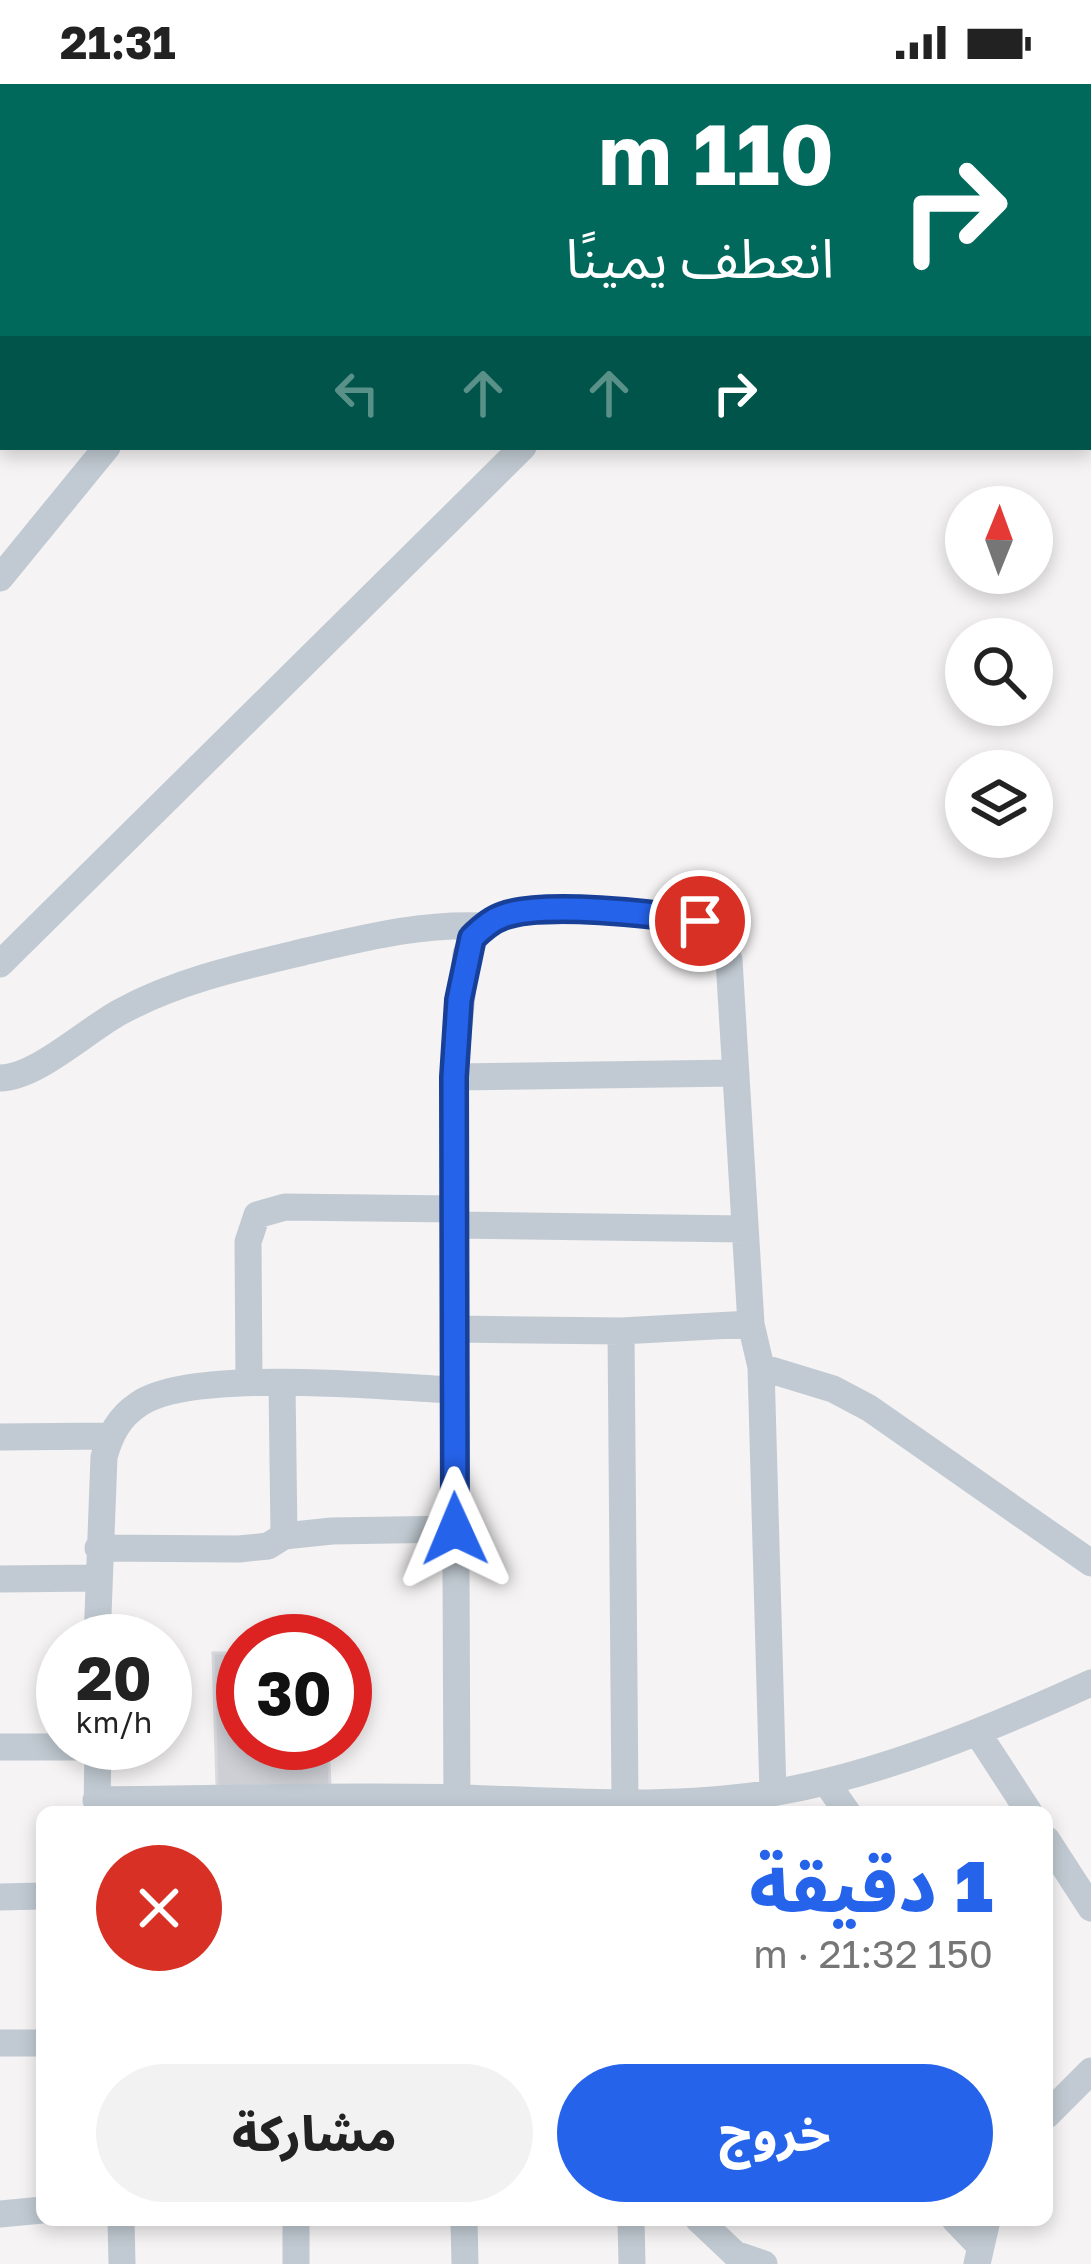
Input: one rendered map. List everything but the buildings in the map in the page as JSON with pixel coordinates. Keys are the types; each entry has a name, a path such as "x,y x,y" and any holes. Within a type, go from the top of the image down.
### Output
{"street":[{"path":"0,578 105,450"},
{"path":"0,964 520,450"},
{"path":"457,1805 454,1077 466,954 472,938 501,916 525,912 646,913 700,921 712,927 729,960 751,1324 761,1367 772,1793"},
{"path":"0,1078 22,1073 119,1012 221,971 398,930 444,924 484,926"},
{"path":"454,1077 736,1073"},
{"path":"249,1382 248,1242 257,1215 285,1208 744,1229"},
{"path":"455,1329 621,1330 751,1324"},
{"path":"621,1330 625,1804"},
{"path":"761,1367 833,1389 868,1408 1091,1563"},
{"path":"97,1614 100,1485 110,1436 140,1402 166,1391 249,1382 454,1390"},
{"path":"282,1383 284,1536"},
{"path":"0,1438 110,1436"},
{"path":"98,1548 238,1549 268,1546 284,1536 455,1529"},
{"path":"0,1579 97,1578"},
{"path":"97,1770 96,1806 690,1806 826,1781 977,1732 1091,1683"},
{"path":"977,1732 1025,1806"},
{"path":"0,1747 36,1746"},
{"path":"826,1781 843,1806"},
{"path":"1053,1849 1091,1908"},
{"path":"0,1897 36,1896"},
{"path":"0,2043 36,2043"},
{"path":"1053,2107 1091,2071"},
{"path":"0,2214 36,2211"},
{"path":"121,2226 122,2264"},
{"path":"296,2226 296,2264"},
{"path":"464,2226 465,2264"},
{"path":"631,2226 632,2264"},
{"path":"705,2226 735,2254 764,2264"}],"route":[{"path":"455,1529 454,1077 459,1000 472,938 501,916 525,912 646,913 700,921"}]}
